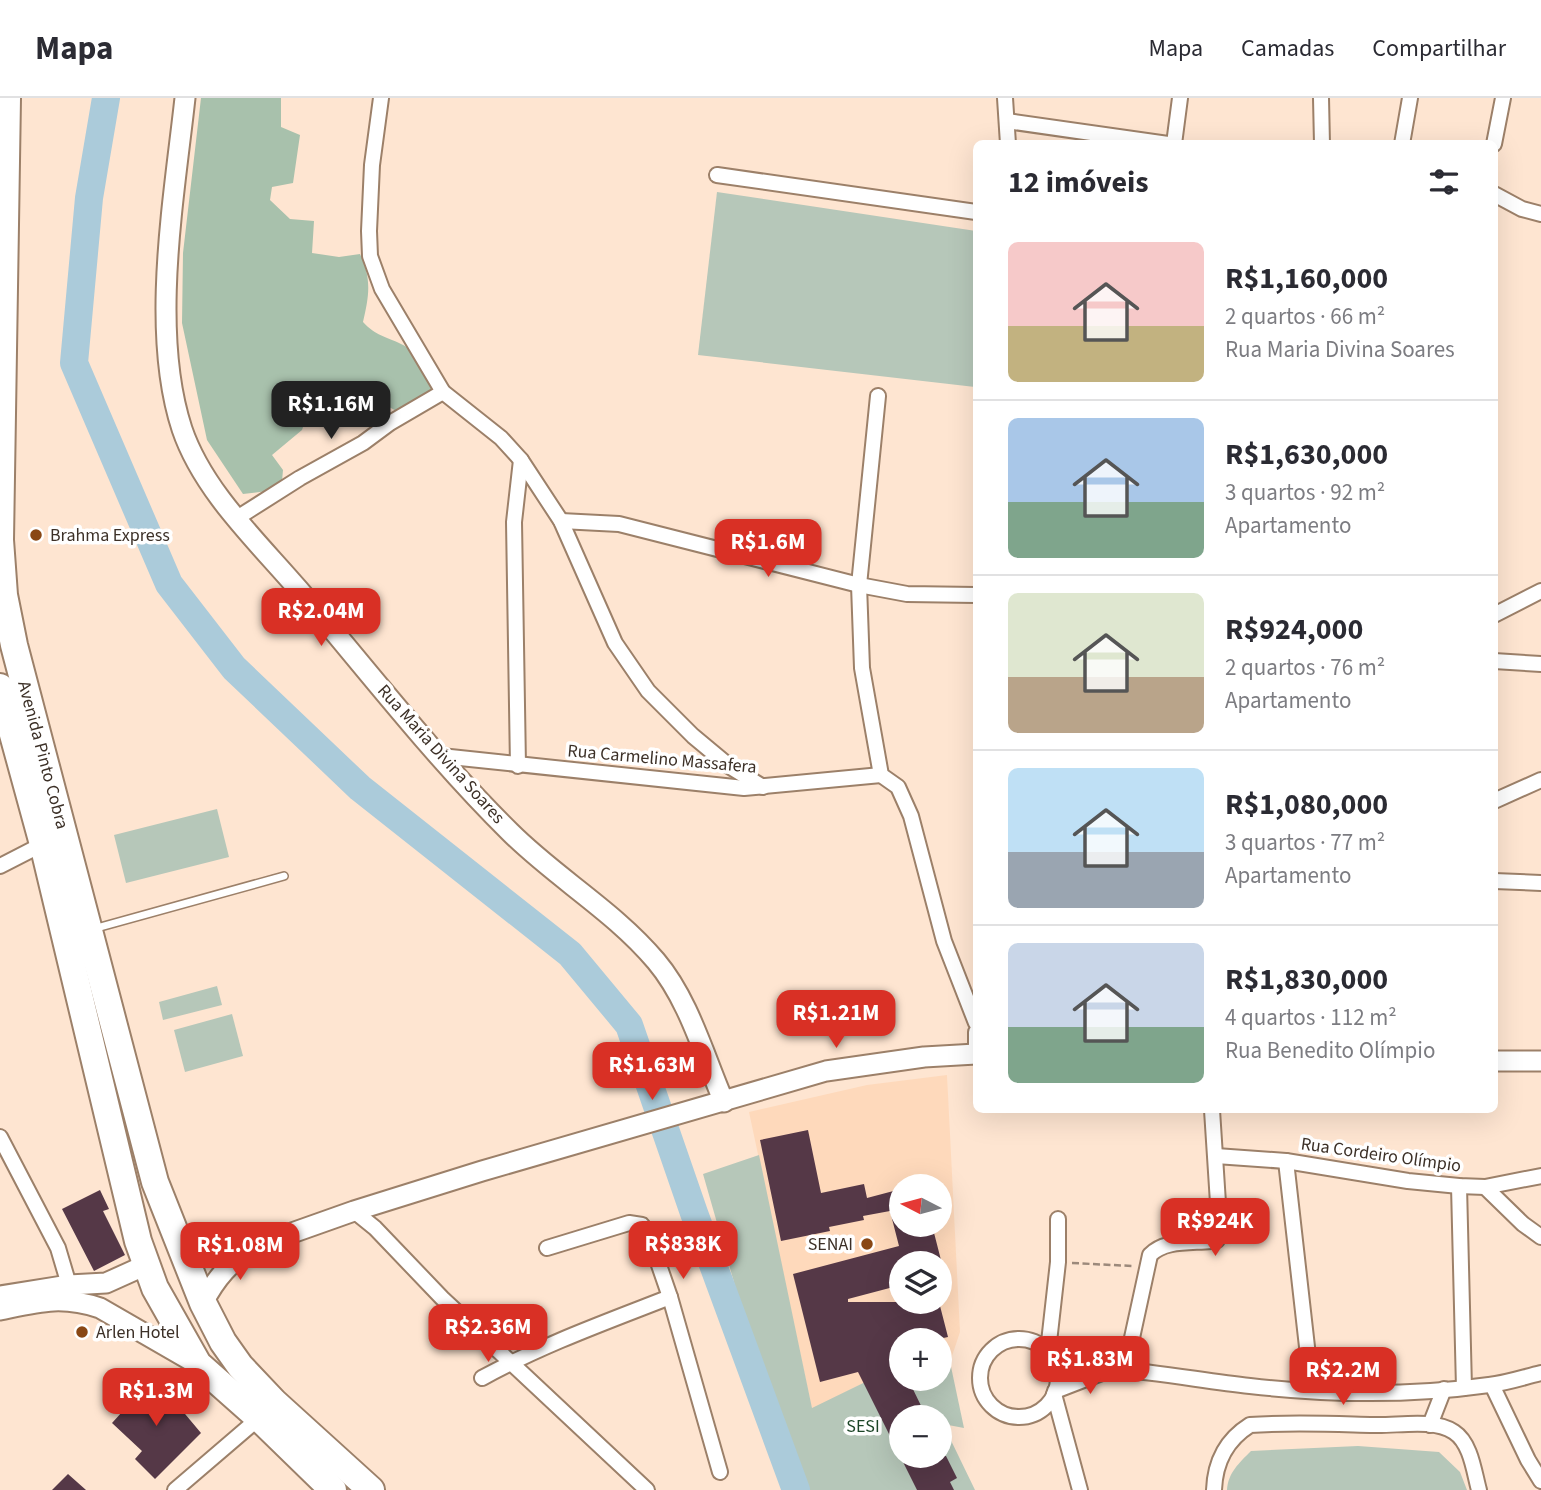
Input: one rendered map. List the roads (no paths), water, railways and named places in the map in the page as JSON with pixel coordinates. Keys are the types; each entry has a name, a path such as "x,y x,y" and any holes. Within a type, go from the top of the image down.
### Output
{"highway":[{"name":"Avenida Pinto Cobra","path":"8,98 0,540 4,595 14,645 155,1182 203,1303 223,1342 240,1366 274,1402 365,1486"},
{"name":"Avenida Pinto Cobra","path":"0,687 43,844 138,1241 150,1274 198,1364 259,1418 333,1490"},
{"path":"77,986 93,984 106,995"}],"main road":[{"name":"Rua Maria Divina Soares","path":"185,98 168,249 167,340 172,386 183,429 201,471 237,518 441,757 511,833 630,934 657,963 682,1002 724,1102"},
{"path":"186,1259 219,1250 258,1245 354,1211 482,1171 826,1072 925,1057 973,1054"},
{"path":"1498,1061 1541,1061"},
{"path":"203,1303 215,1280 227,1267 258,1245"},
{"path":"0,1310 150,1274"},
{"path":"0,1296 67,1293 100,1308 198,1364"}],"street":[{"path":"381,98 372,165 370,256 382,289 443,391 501,438 521,460 561,521 615,643 648,691 693,736 729,766 763,787"},
{"path":"1005,98 1008,140"},
{"path":"1175,140 1180,98"},
{"path":"1321,98 1322,140"},
{"path":"1403,140 1410,98"},
{"path":"1495,140 1503,98"},
{"path":"1007,121 1140,140"},
{"path":"717,175 973,212"},
{"path":"1498,196 1541,214"},
{"path":"237,518 300,478 363,443 443,391"},
{"path":"878,396 859,586 862,668 881,775 898,787 908,807 944,941 973,1015"},
{"path":"518,766 514,522 521,460"},
{"path":"561,521 619,524 859,586 907,594 973,594"},
{"path":"1498,613 1541,591"},
{"path":"1498,661 1541,664"},
{"name":"Rua Carmelino Massafera","path":"441,757 744,788 881,775"},
{"path":"1498,799 1541,780"},
{"path":"0,866 43,844"},
{"path":"1498,881 1541,883"},
{"path":"1118,1370 1150,1255 1157,1247 1217,1240 1221,1228 1212,1113"},
{"path":"0,1137 58,1248 67,1293"},
{"name":"Rua Cordeiro Olímpio","path":"1216,1156 1286,1161 1408,1181 1459,1186 1485,1187 1541,1176"},
{"path":"1286,1161 1311,1391"},
{"path":"1459,1186 1464,1388"},
{"path":"1485,1187 1523,1224 1541,1237"},
{"path":"354,1211 375,1228 442,1298 647,1490"},
{"path":"1048,1352 1058,1262 1058,1219"},
{"path":"547,1248 638,1223 649,1236 670,1297 720,1472"},
{"path":"482,1378 511,1362 587,1329 670,1297"},
{"path":"1026,1339 1048,1352 1056,1366 1058,1378 1055,1392 1048,1404 1037,1412 1013,1417 991,1406 980,1384 980,1371 984,1359 992,1349 1002,1342 1026,1339"},
{"path":"1048,1352 1118,1370 1311,1391 1378,1392 1464,1388 1492,1385 1541,1373"},
{"path":"1055,1392 1118,1370"},
{"path":"1492,1385 1541,1481"},
{"path":"1430,1425 1444,1389"},
{"path":"1055,1392 1080,1490"},
{"path":"175,1490 259,1418"},
{"path":"1214,1490 1215,1473 1221,1456 1239,1432 1250,1425 1317,1423 1440,1426 1454,1432 1464,1442 1479,1490"}],"lane":[{"path":"89,930 284,876"}],"waterway":[{"path":"106,98 89,198 74,363 169,584 234,668 360,788 570,954 629,1025 694,1213 796,1490"}],"place":[{"name":"Brahma Express","path":"36,535"},
{"name":"SENAI","path":"867,1244"},
{"name":"Arlen Hotel","path":"82,1332"}],"park label":[{"name":"SESI","path":"863,1426"}]}
